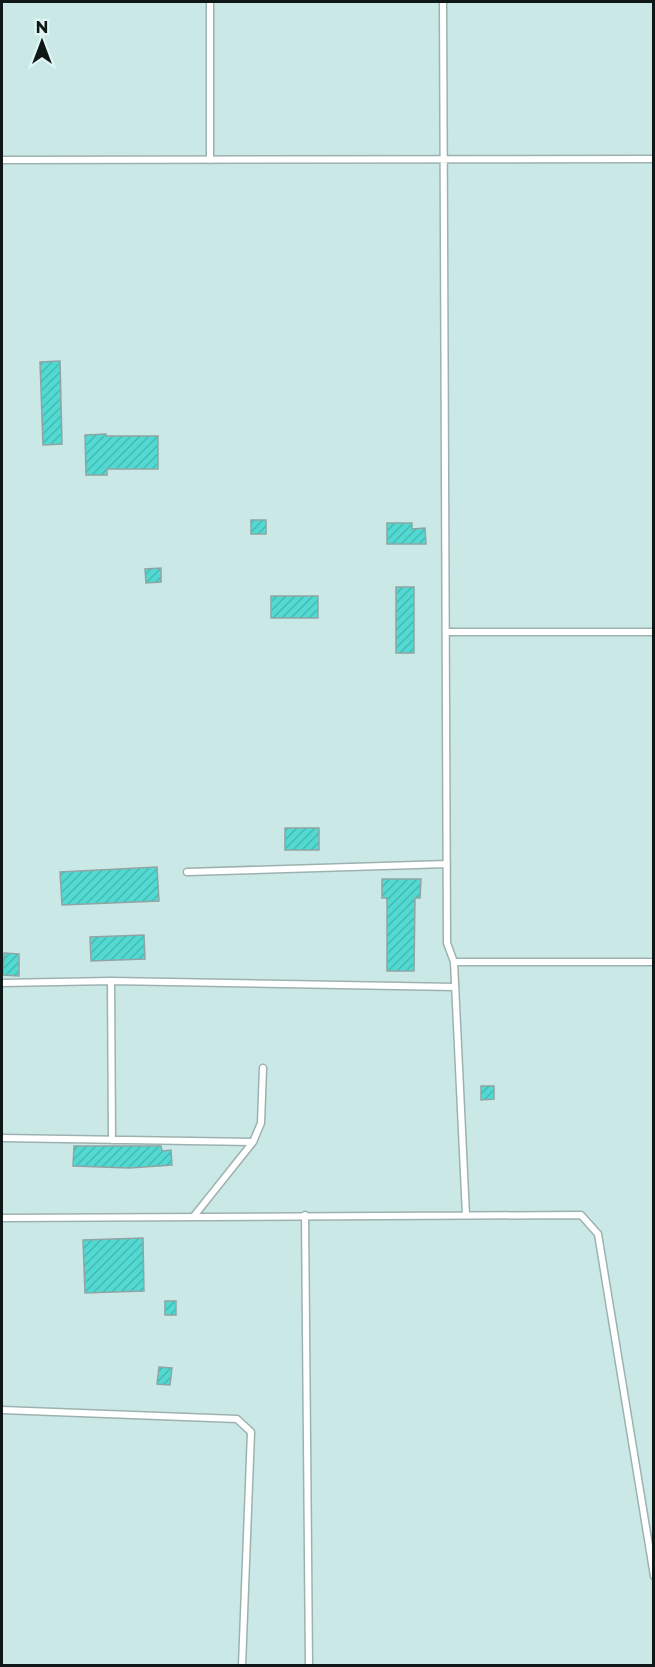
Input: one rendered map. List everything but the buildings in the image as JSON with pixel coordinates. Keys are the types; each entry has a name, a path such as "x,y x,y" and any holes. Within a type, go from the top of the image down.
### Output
{"lane":[{"path":"210,2 210,160"},
{"path":"443,2 447,943 454,962 466,1215"},
{"path":"2,160 654,159"},
{"path":"446,632 654,632"},
{"path":"187,872 447,864"},
{"path":"454,962 654,962"},
{"path":"2,983 111,981 455,987"},
{"path":"111,981 111,1140"},
{"path":"194,1216 253,1142 261,1123 263,1068"},
{"path":"2,1138 253,1142"},
{"path":"305,1215 309,1665"},
{"path":"2,1218 581,1215 598,1234 654,1576"},
{"path":"2,1410 237,1419 251,1432 242,1665"}],"shaded area":[{"path":"2,2 653,2 653,1665 2,1665"}]}
